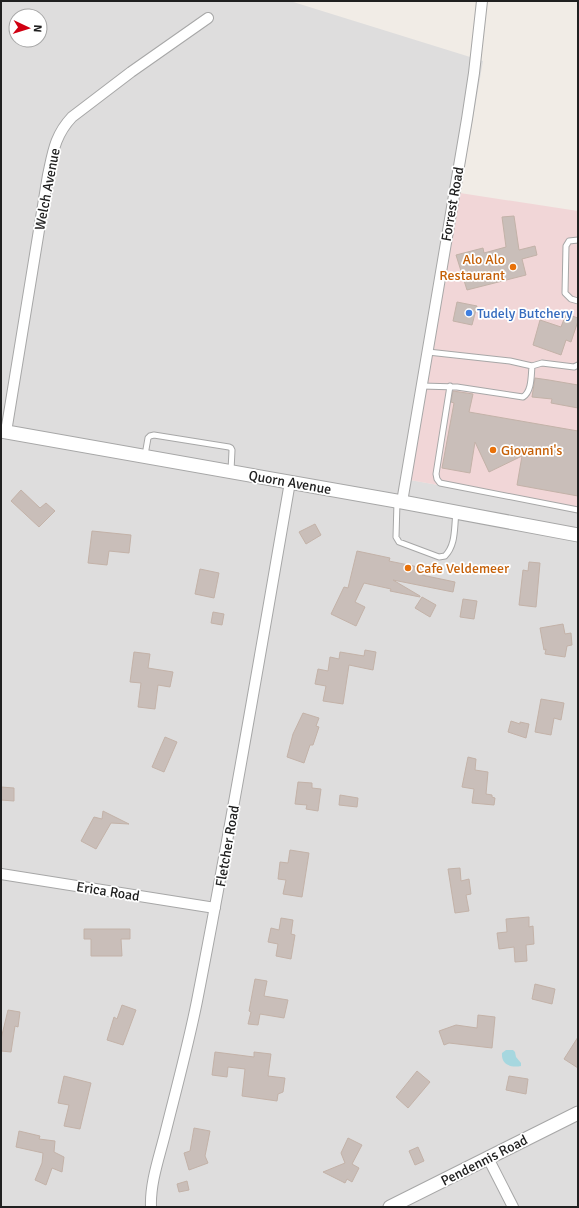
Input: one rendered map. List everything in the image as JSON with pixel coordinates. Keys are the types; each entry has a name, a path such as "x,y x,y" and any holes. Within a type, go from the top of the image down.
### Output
{"street":[{"name":"Forrest Road","path":"400,501 428,352 472,88 482,1"},
{"name":"Welch Avenue","path":"4,431 48,175 56,140 64,126 72,117 131,72 208,18"},
{"name":"Quorn Avenue","path":"4,431 400,501 578,535"},
{"name":"Fletcher Road","path":"151,1207 155,1175 190,1037 216,908 290,482"},
{"name":"Erica Road","path":"1,874 216,908"},
{"name":"Pendennis Road","path":"390,1207 578,1113"},
{"path":"488,1158 513,1207"}],"lane":[{"path":"578,240 568,241 566,246 565,293 571,299 578,301"},
{"path":"428,352 510,361 532,366 542,363 574,367 578,365"},
{"path":"422,386 450,386 523,397 526,395 530,387 532,366"},
{"path":"450,386 436,474 440,483 578,510"},
{"path":"145,456 148,438 154,435 229,447 232,450 231,472"},
{"path":"400,501 396,537 399,542 439,557 445,556 451,551 456,512"}],"shaded area":[{"path":"1,1 290,1 483,61 410,480 578,510 578,1207 1,1207"},
{"path":"460,193 578,211 578,510 410,480"}],"water":[{"path":"506,1050 513,1050 515,1052 521,1066 510,1066 505,1063 502,1053"}],"building":[{"path":"514,216 519,250 535,246 537,255 522,259 526,275 467,290 456,255 483,248 484,253 506,247 502,217"},
{"path":"457,302 477,306 472,325 453,321"},
{"path":"566,314 578,318 578,321 571,342 566,340 561,355 533,345 540,320 561,327"},
{"path":"535,378 578,385 578,408 551,403 552,399 532,397"},
{"path":"453,391 473,394 469,412 578,431 578,496 517,485 522,456 489,472 475,442 470,473 442,468 454,403 451,402"},
{"path":"21,490 40,508 46,503 55,511 39,527 11,501"},
{"path":"315,524 321,535 306,544 299,532"},
{"path":"92,531 131,535 129,553 109,551 107,565 88,563"},
{"path":"357,551 390,558 389,561 423,568 422,575 455,582 453,592 393,580 420,597 390,591 391,589 364,583 355,602 365,607 356,626 331,614 344,587 348,588"},
{"path":"529,562 540,563 536,607 519,605 523,570 528,571"},
{"path":"200,569 219,573 214,598 195,594"},
{"path":"422,597 436,605 430,617 415,608"},
{"path":"463,599 477,601 474,619 460,617"},
{"path":"213,612 224,614 222,625 211,623"},
{"path":"563,624 565,634 571,633 572,645 567,646 565,657 545,654 546,649 544,650 540,628"},
{"path":"365,650 376,652 373,670 349,665 343,704 323,701 326,686 315,684 318,669 328,671 330,657 339,659 340,652 364,656"},
{"path":"134,652 150,654 148,668 173,672 170,687 158,685 155,709 138,707 141,683 130,682"},
{"path":"541,699 564,703 561,720 554,718 551,735 535,732"},
{"path":"303,713 319,718 316,726 319,727 313,745 310,745 304,763 287,757 293,734"},
{"path":"511,721 520,724 520,722 529,724 526,738 508,732"},
{"path":"165,737 177,742 164,772 152,767"},
{"path":"468,757 476,759 475,770 488,772 486,794 492,795 492,797 495,798 494,805 472,803 474,789 462,787"},
{"path":"298,782 312,783 312,788 321,789 318,811 306,809 307,805 295,804"},
{"path":"1,787 14,788 14,801 1,800"},
{"path":"340,795 358,798 357,807 339,805"},
{"path":"103,811 129,824 111,823 96,849 81,841 94,817 102,819"},
{"path":"290,850 309,853 302,897 283,894 286,880 278,879 280,862 288,863"},
{"path":"460,868 461,881 469,879 471,894 466,895 469,911 455,913 448,869"},
{"path":"529,917 529,927 533,926 534,944 526,945 527,961 515,962 514,947 499,949 497,933 507,932 506,919"},
{"path":"281,918 293,920 291,934 295,935 291,959 276,956 278,944 268,942 271,928 279,930"},
{"path":"84,929 130,929 130,939 121,939 122,956 91,956 91,939 84,939"},
{"path":"255,979 267,981 264,996 288,1000 284,1018 260,1014 258,1025 248,1024"},
{"path":"535,984 555,989 552,1004 532,999"},
{"path":"122,1005 136,1010 123,1045 107,1040 114,1017 117,1019"},
{"path":"8,1010 20,1012 18,1027 15,1026 11,1052 1,1051 1,1039"},
{"path":"478,1015 495,1017 492,1048 449,1043 444,1045 439,1031 456,1025 477,1028"},
{"path":"578,1037 578,1068 564,1059"},
{"path":"215,1052 254,1057 254,1052 271,1054 268,1076 285,1078 283,1092 278,1094 277,1101 242,1096 245,1069 228,1067 227,1077 212,1075"},
{"path":"417,1071 430,1082 408,1108 396,1097"},
{"path":"64,1076 91,1083 80,1129 64,1126 69,1105 58,1103"},
{"path":"509,1076 528,1079 526,1094 506,1090"},
{"path":"194,1128 210,1131 205,1156 208,1163 189,1170 184,1153 190,1151"},
{"path":"19,1131 40,1136 39,1139 55,1141 54,1152 64,1157 62,1172 52,1168 46,1185 35,1180 42,1163 43,1153 16,1147"},
{"path":"348,1138 362,1145 352,1164 359,1168 352,1182 347,1179 345,1183 323,1172 345,1163 341,1153"},
{"path":"418,1147 424,1161 415,1165 409,1151"},
{"path":"187,1181 189,1190 179,1192 177,1184"}],"place":[{"name":"Alo Alo Restaurant","path":"513,267"},
{"name":"Tudely Butchery","path":"469,313"},
{"name":"Giovanni's","path":"493,450"},
{"name":"Cafe Veldemeer","path":"408,568"}]}
